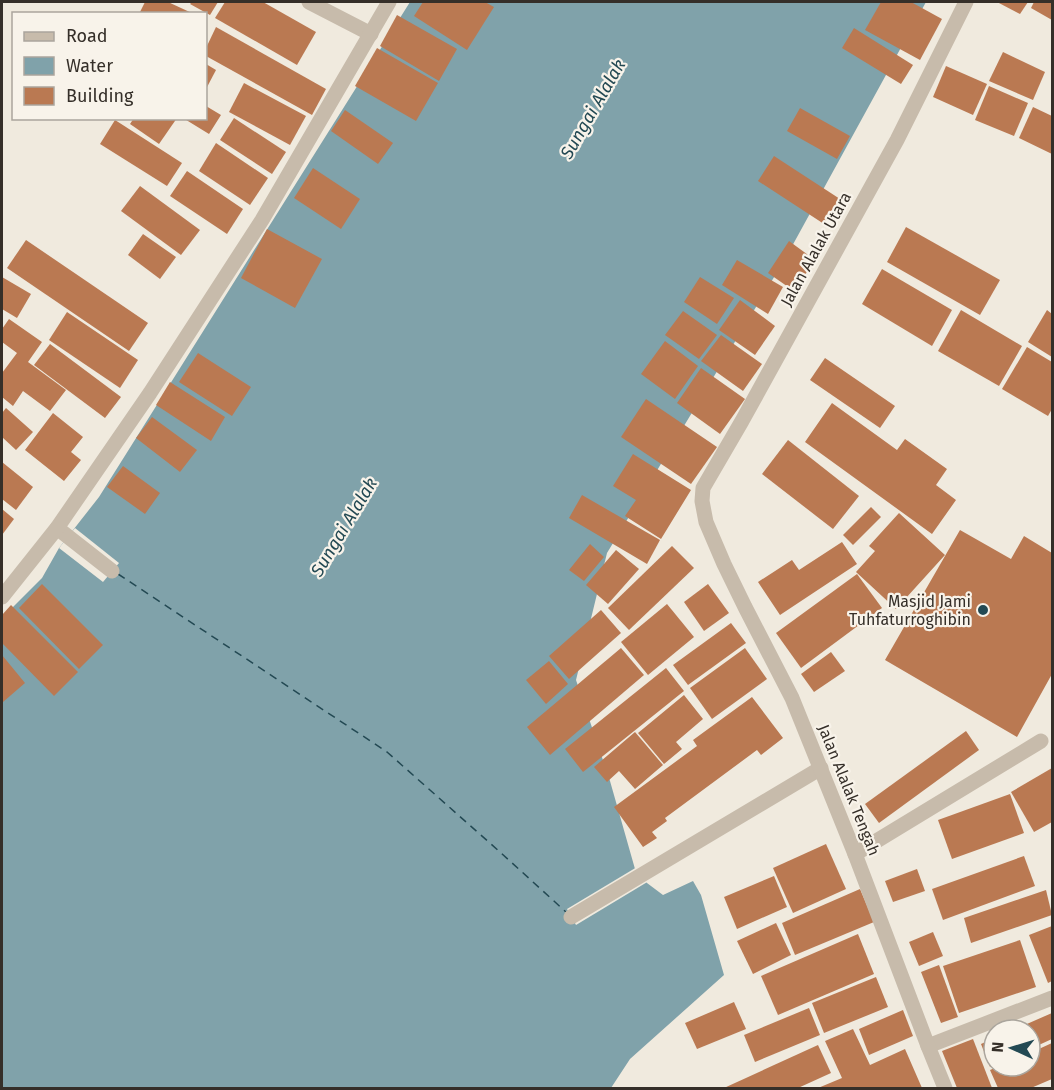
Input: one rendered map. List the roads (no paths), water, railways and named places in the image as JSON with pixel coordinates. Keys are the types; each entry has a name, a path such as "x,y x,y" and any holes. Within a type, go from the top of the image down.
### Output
{"street":[{"path":"309,2 371,34"},
{"path":"2,597 57,528 150,393 256,230 389,2"},
{"name":"Jalan Alalak Utara","path":"704,513 703,488 748,411 897,140 966,2"},
{"name":"Jalan Alalak Tengah","path":"704,513 744,607 792,698 855,854 945,1089"},
{"path":"57,528 112,571"},
{"path":"855,854 1041,741"},
{"path":"571,917 821,768"},
{"path":"928,1046 1053,998"}],"water":[{"name":"Sungai Alalak","path":"410,2 926,2 785,259 607,553 576,680 610,781 635,869 647,883 663,895 693,881 701,895 724,975 630,1059 611,1088 2,1088 2,618 42,578 59,548 99,497"}],"place":[{"name":"Masjid Jami Tuhfaturroghibin","path":"983,610"}]}
